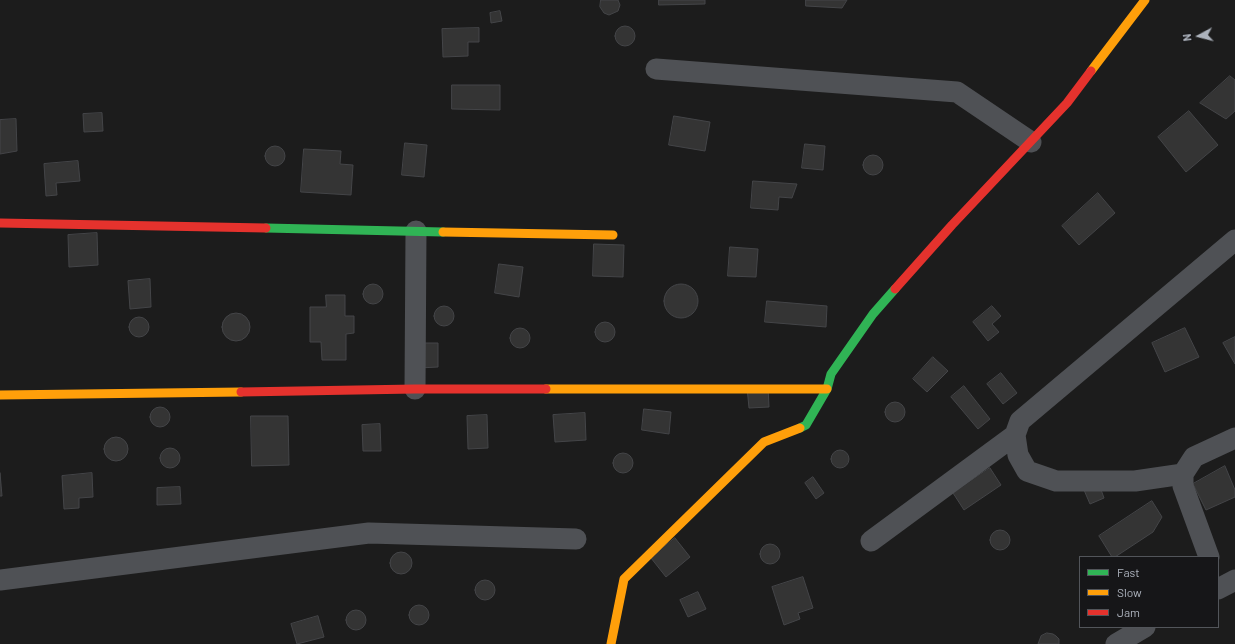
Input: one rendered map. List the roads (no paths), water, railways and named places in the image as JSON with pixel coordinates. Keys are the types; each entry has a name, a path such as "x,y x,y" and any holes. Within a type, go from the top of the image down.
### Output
{"street":[{"path":"611,644 624,579 764,442 806,425 827,389 831,374 874,314 952,225 1067,103 1145,0"},
{"path":"656,69 957,92 1031,142"},
{"path":"0,223 613,235"},
{"path":"416,231 416,389"},
{"path":"1184,474 1135,482 1056,480 1027,472 1018,455 1015,435 1020,421 1235,240"},
{"path":"0,395 416,389 827,389"},
{"path":"871,541 1015,435"},
{"path":"1209,556 1183,486 1184,474 1194,457 1235,438"},
{"path":"0,580 369,534 576,539"},
{"path":"1116,644 1143,628"}]}
